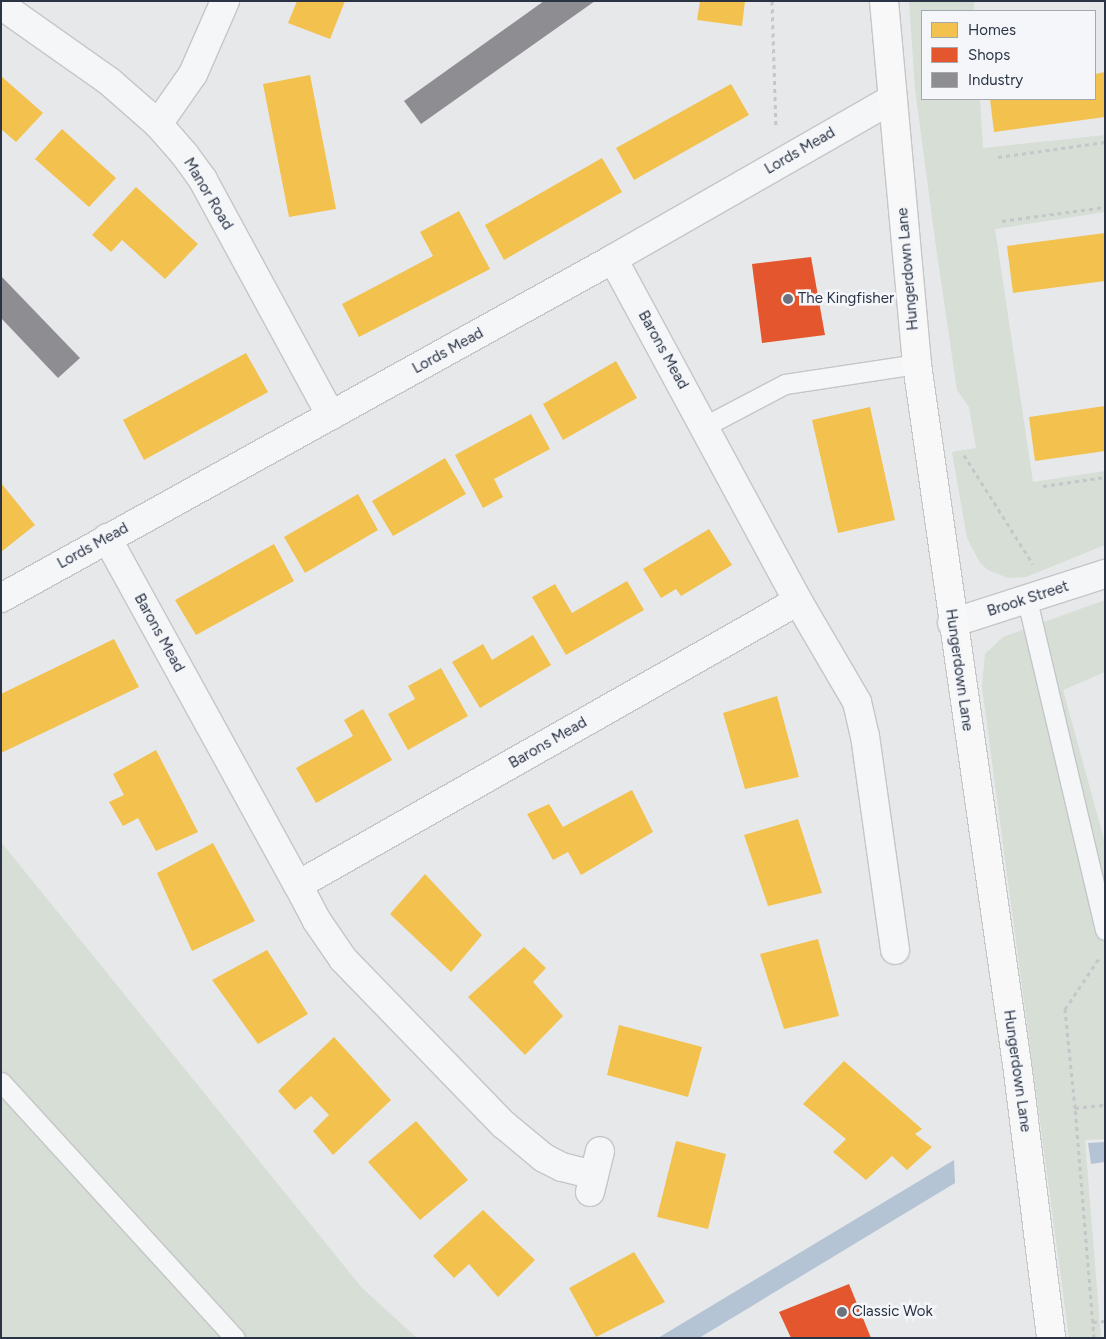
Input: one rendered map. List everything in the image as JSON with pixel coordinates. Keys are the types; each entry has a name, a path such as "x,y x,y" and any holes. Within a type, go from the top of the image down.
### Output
{"main road":[{"name":"Hungerdown Lane","path":"884,1 917,364 952,623 1017,1064 1051,1338"}],"street":[{"path":"158,124 192,74 226,1"},
{"name":"Manor Road","path":"1,5 110,82 158,124 203,180 331,416"},
{"name":"Lords Mead","path":"1,598 613,259 892,99"},
{"name":"Barons Mead","path":"613,259 798,601 852,693 860,712 894,950"},
{"name":"Barons Mead","path":"107,538 317,921 343,958 503,1124 544,1158 562,1167 594,1173"},
{"name":"Brook Street","path":"952,623 1105,574"},
{"name":"Barons Mead","path":"298,885 798,601"}],"lane":[{"path":"705,426 785,384 917,364"},
{"path":"1038,596 1105,930"},
{"path":"1,1082 235,1338"}],"path":[{"path":"772,1 777,136 788,158"},
{"path":"998,157 1105,142"},
{"path":"1002,221 1105,207"},
{"path":"962,450 1038,596"},
{"path":"1043,486 1105,477"},
{"path":"1094,1338 1066,1009 1105,950"},
{"path":"1075,1108 1105,1105"},
{"path":"1093,1322 1105,1321"}],"shaded area":[{"path":"909,1 974,1 974,10 921,10 921,100 980,100 983,148 1105,135 1105,212 995,229 1033,482 1105,471 1105,545 1026,577 1008,578 988,570 980,563 967,538 952,452 976,448 969,407 957,390 915,89"},
{"path":"1105,600 1105,672 1063,690 1105,843 1105,1139 1085,1140 1101,1338 1069,1338 982,687 985,654 1003,637"},
{"path":"1,842 362,1288 417,1338 1,1338"}],"water":[{"path":"1105,1142 1105,1162 1091,1164 1088,1143"},
{"path":"954,1160 955,1183 699,1338 658,1338"}],"building: Homes":[{"path":"297,1 345,1 330,39 288,23"},
{"path":"700,1 745,1 742,26 697,20"},
{"path":"1105,72 1105,117 994,132 990,100 1096,100 1096,74"},
{"path":"310,75 336,209 289,217 263,84"},
{"path":"1,76 43,113 16,142 1,129"},
{"path":"731,84 749,115 634,180 616,148"},
{"path":"62,129 116,178 89,207 35,159"},
{"path":"602,158 622,192 504,260 485,225"},
{"path":"136,187 198,244 165,279 122,240 111,252 92,235"},
{"path":"459,211 490,269 359,337 342,304 433,256 420,232"},
{"path":"1105,233 1105,281 1013,293 1007,246"},
{"path":"246,353 268,392 144,460 123,420"},
{"path":"616,361 637,398 563,440 543,404"},
{"path":"1105,406 1105,451 1035,461 1029,417"},
{"path":"870,407 895,520 838,533 812,420"},
{"path":"531,414 550,449 494,479 503,497 483,508 455,455"},
{"path":"445,458 466,494 393,536 372,501"},
{"path":"1,483 35,525 1,552"},
{"path":"358,494 378,530 305,573 284,537"},
{"path":"709,529 732,565 681,596 676,589 661,598 643,569"},
{"path":"274,544 294,581 196,635 175,600"},
{"path":"627,581 644,610 566,655 532,597 555,584 572,613"},
{"path":"533,635 551,665 480,708 452,662 483,644 492,660"},
{"path":"114,639 139,687 1,753 1,694"},
{"path":"441,668 468,716 408,750 388,714 415,699 408,686"},
{"path":"777,696 799,777 745,789 723,713"},
{"path":"363,709 392,760 316,803 296,768 353,736 344,720"},
{"path":"156,750 198,832 156,851 138,818 123,826 109,802 124,795 113,774"},
{"path":"632,790 653,832 581,875 568,852 553,860 527,814 549,804 563,827"},
{"path":"798,819 822,893 768,906 744,835"},
{"path":"213,843 255,921 192,951 157,873"},
{"path":"425,874 482,935 451,972 390,914"},
{"path":"818,939 839,1016 784,1029 760,954"},
{"path":"524,947 546,968 533,982 563,1016 525,1055 468,997"},
{"path":"267,950 308,1014 258,1044 212,980"},
{"path":"619,1025 702,1047 688,1097 607,1075"},
{"path":"334,1037 391,1100 333,1155 313,1131 329,1115 311,1096 295,1110 278,1091"},
{"path":"844,1061 922,1129 915,1134 932,1147 907,1170 892,1156 866,1180 833,1152 846,1139 803,1104"},
{"path":"416,1121 468,1180 420,1220 368,1162"},
{"path":"676,1141 726,1154 708,1229 657,1217"},
{"path":"483,1210 535,1260 498,1297 469,1264 454,1278 433,1256"},
{"path":"634,1252 665,1302 596,1337 569,1288"}],"building: Shops":[{"name":"The Kingfisher","path":"811,257 825,335 762,343 752,264"},
{"path":"849,1284 871,1338 791,1338 779,1312"}],"building: Industry":[{"path":"544,1 595,1 421,124 404,101"},
{"path":"1,276 80,358 58,378 1,318"}],"place":[{"name":"The Kingfisher","path":"788,299"},
{"name":"Classic Wok","path":"842,1312"}]}
